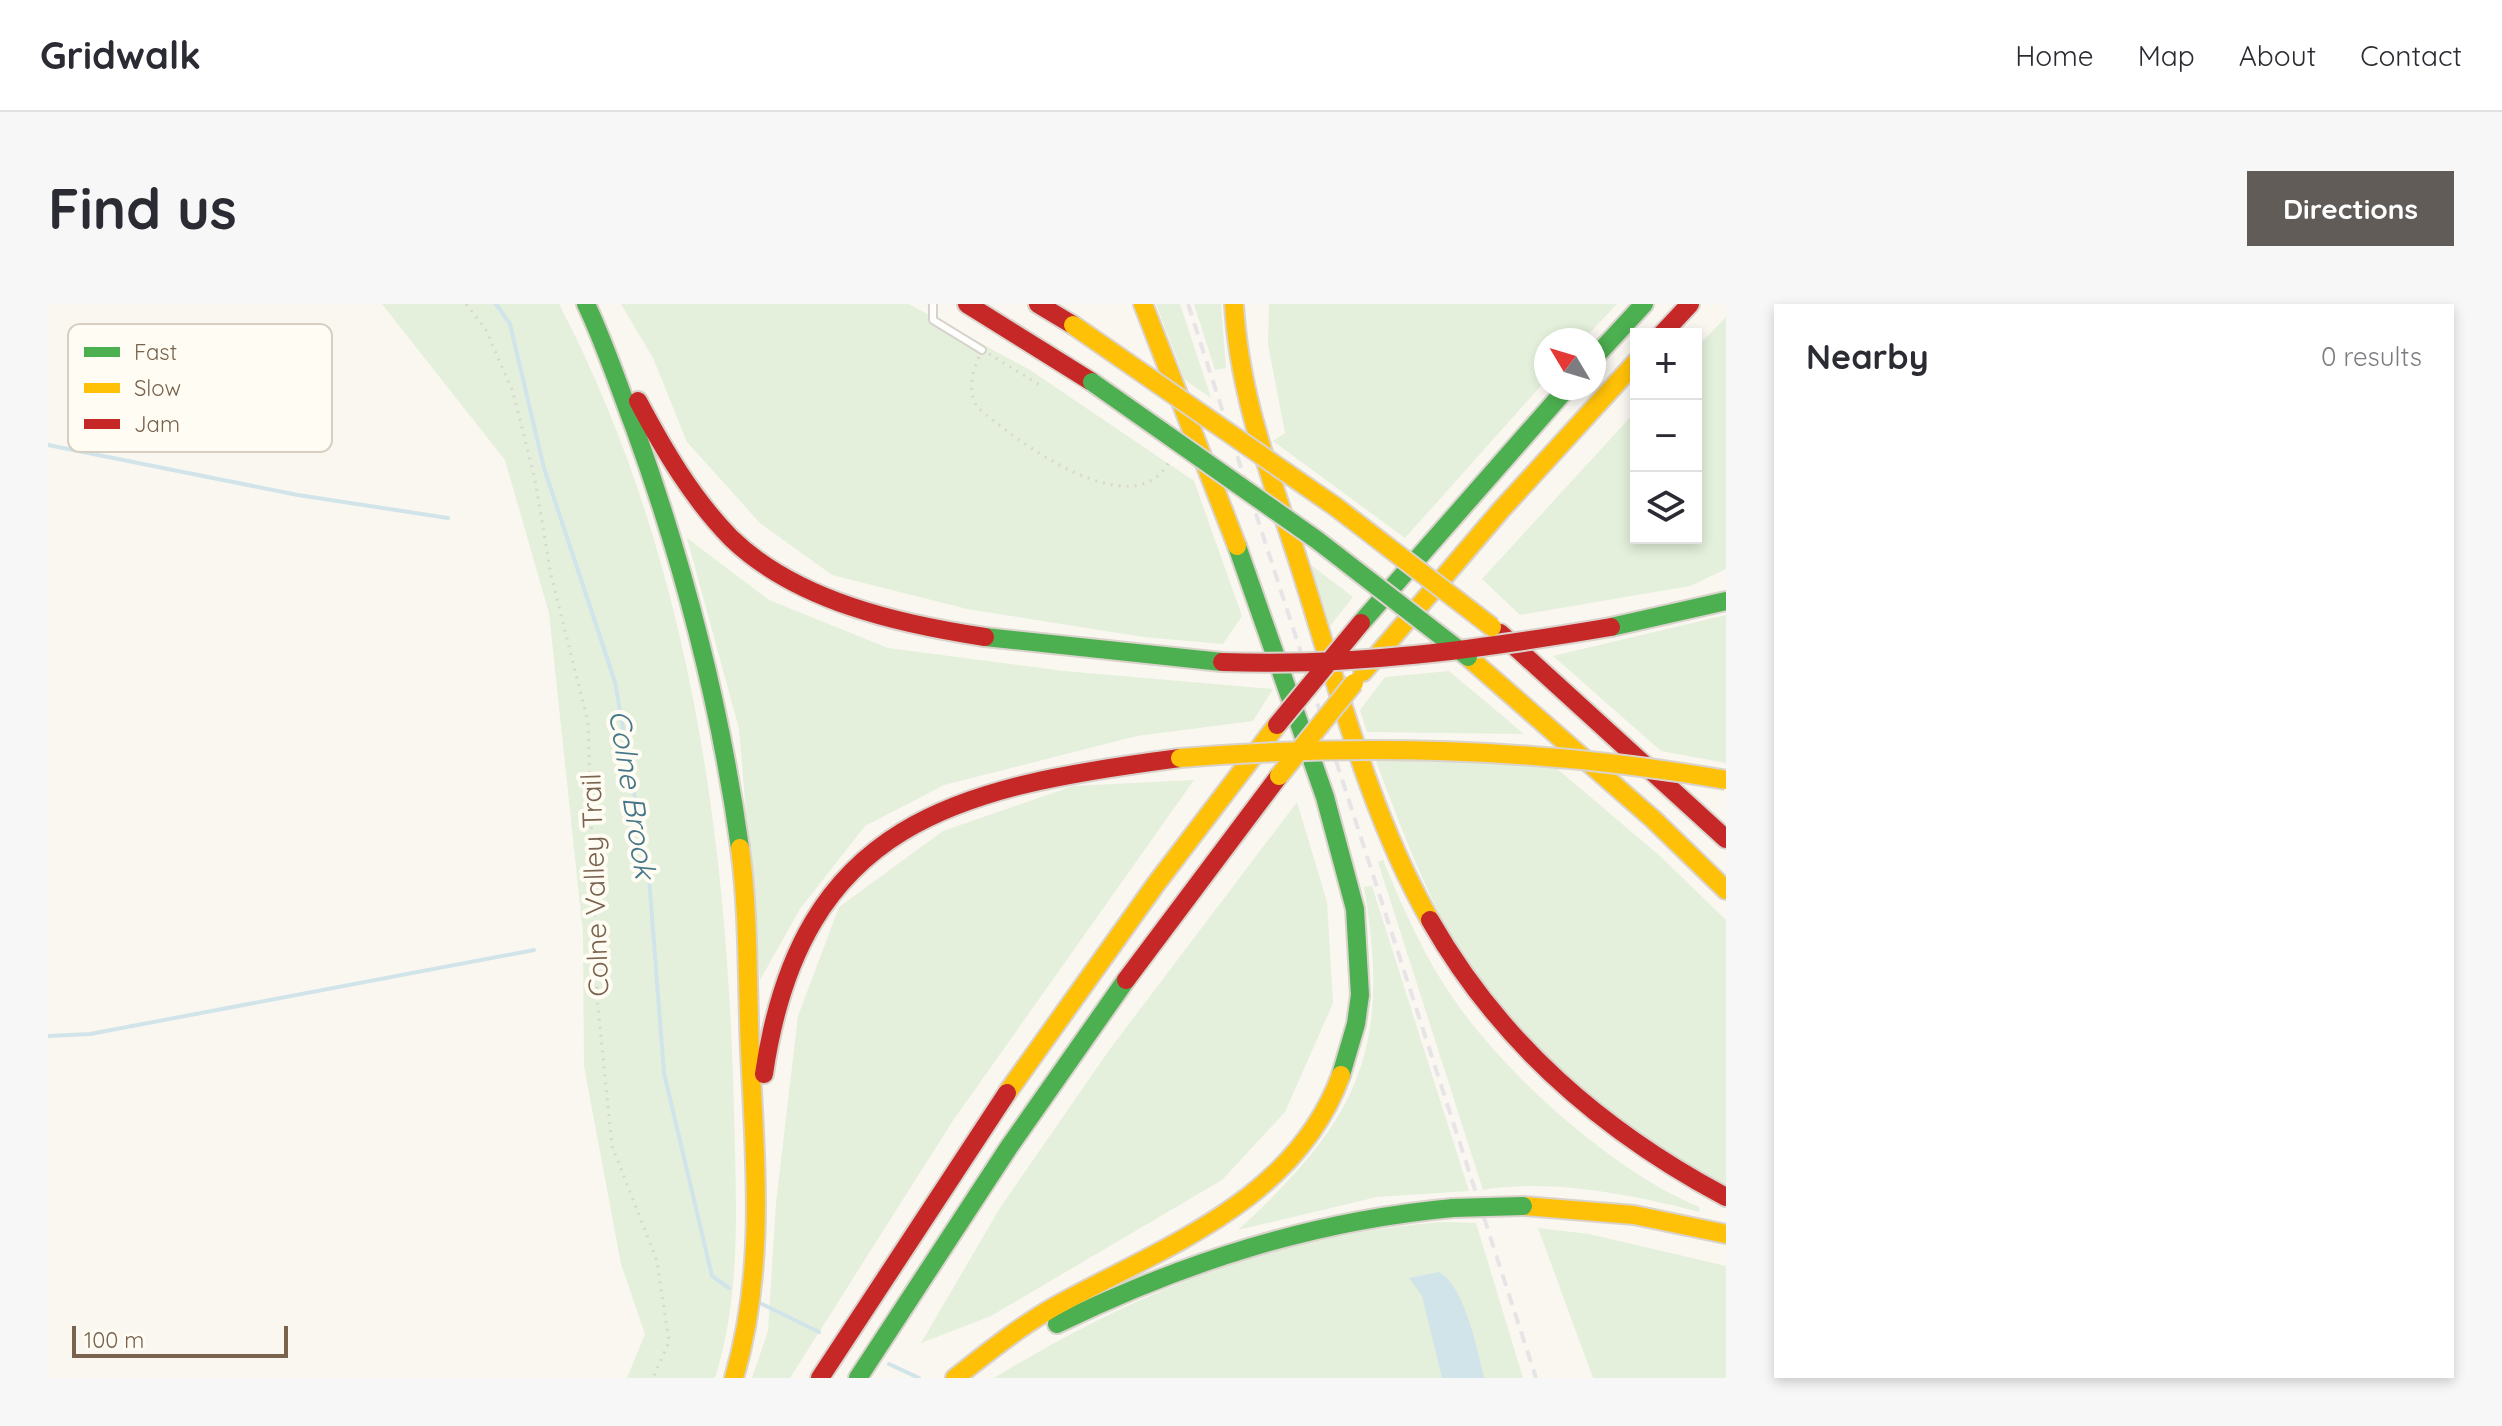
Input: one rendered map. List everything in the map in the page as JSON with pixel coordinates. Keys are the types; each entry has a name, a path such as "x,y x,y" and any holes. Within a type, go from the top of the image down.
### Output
{"highway":[{"path":"586,304 612,363 683,567 722,738 747,920 757,1141 753,1295 749,1327 734,1378"},
{"path":"967,304 1092,382 1317,540 1468,657 1642,809 1726,890"},
{"path":"1038,304 1336,507 1492,627 1592,714 1726,839"},
{"path":"955,1378 1051,1309 1209,1225 1273,1177 1302,1146 1321,1117 1347,1058 1358,1017 1361,966 1358,930 1328,806 1272,637 1143,304"},
{"path":"1234,304 1236,341 1247,406 1366,766 1420,903 1473,989 1521,1046 1564,1090 1630,1142 1726,1197"},
{"path":"1606,345 1644,304"},
{"path":"1668,328 1690,304"},
{"path":"612,363 700,505 753,557 796,584 871,612 956,630 1057,646 1264,665 1368,662 1468,651 1611,627 1726,601"},
{"path":"858,1378 949,1235 1064,1066 1279,776 1501,510 1630,369"},
{"path":"820,1378 931,1201 1149,891 1277,725 1361,623 1556,400"},
{"path":"757,1141 767,1046 784,974 807,926 858,865 916,822 976,796 1072,773 1180,758 1248,751 1442,745 1575,757 1726,780"},
{"path":"994,1350 1006,1352 1121,1292 1254,1243 1383,1214 1523,1206 1634,1215 1726,1234"}],"lane":[{"path":"933,304 933,320 982,350"}],"path":[{"name":"Colne Valley Trail","path":"466,304 485,328 513,392 535,480 551,575 588,722 597,997 612,1146 657,1261 669,1342 653,1378"},
{"path":"1040,385 982,350 971,382 971,396 977,407 1087,481 1112,487 1146,483 1158,478 1170,460"}],"green space":[{"path":"382,304 559,304 604,399 640,497 670,597 693,698 710,802 722,906 730,1010 736,1214 730,1313 715,1378 627,1378 645,1334 621,1264 584,1066 583,933 549,613 505,460"},
{"path":"621,304 909,304 1030,370 1194,481 1242,616 1223,644 1143,637 967,609 832,575 760,523 687,442 653,358"},
{"path":"1156,304 1180,304 1211,398 1185,380"},
{"path":"1194,304 1221,304 1226,368 1215,370"},
{"path":"1269,304 1617,304 1594,328 1534,328 1534,393 1405,538 1273,441 1285,433 1268,344"},
{"path":"1726,317 1726,569 1690,586 1520,615 1482,579 1630,418 1630,544 1702,544 1702,342"},
{"path":"687,538 769,600 888,648 1064,671 1273,689 1253,721 1137,736 944,785 865,826 800,909 760,980 739,729"},
{"path":"1311,565 1353,597 1330,626"},
{"path":"1726,615 1726,763 1661,751 1553,656"},
{"path":"1449,671 1524,734 1367,732 1360,710 1385,677"},
{"path":"1413,759 1555,767 1660,856 1726,920 1726,1187 1661,1150 1572,1082 1518,1030 1474,974 1426,886 1376,761"},
{"path":"1194,780 952,1122 790,1378 752,1378 768,1331 776,1203 798,1016 839,907 943,831 1073,786"},
{"path":"1297,802 1327,902 1333,1003 1285,1112 1222,1180 991,1316 921,1343 1000,1208 1110,1049"},
{"path":"1383,860 1434,968 1455,1001 1503,1060 1599,1147 1667,1192 1700,1207 1699,1212 1620,1194 1563,1187 1483,1190 1378,862"},
{"path":"1372,886 1469,1191 1377,1197 1238,1230 1312,1153 1338,1116 1356,1079 1368,1039 1373,994 1372,944 1364,887"},
{"path":"1441,1222 1476,1223 1523,1378 994,1378 1101,1319 1208,1273 1320,1240"},
{"path":"1538,1228 1589,1234 1726,1266 1726,1378 1593,1378"}],"shaded area":[{"path":"1439,1272 1463,1304 1484,1378 1442,1378 1422,1296 1409,1278"}],"waterway":[{"name":"Colne Brook","path":"496,304 510,324 544,468 615,682 649,878 664,1073 712,1276 729,1288"},
{"path":"48,445 68,449"},
{"path":"83,452 298,495 448,518"},
{"path":"48,1036 90,1034 534,950"},
{"name":"Colne Brook","path":"762,1304 819,1332"},
{"name":"Colne Brook","path":"889,1364 919,1378"}],"railway":[{"path":"1188,304 1536,1378"}],"traffic: fast":[{"path":"586,304 653,480 684,583 711,688 740,848"},
{"path":"1606,345 1644,304"},
{"path":"1092,382 1317,540 1468,657"},
{"path":"1361,623 1556,400"},
{"path":"1237,546 1325,797 1355,909 1360,995 1356,1024 1341,1075"},
{"path":"1611,627 1726,601"},
{"path":"985,637 1222,662"},
{"path":"858,1378 1009,1147 1126,980"},
{"path":"1453,1208 1523,1206"},
{"path":"1057,1324 1201,1263 1250,1248 1350,1223 1453,1208"}],"traffic: slow":[{"path":"1143,304 1237,546"},
{"path":"1234,304 1243,374 1269,474 1372,794 1389,837 1430,920"},
{"path":"1073,325 1336,507 1492,627"},
{"path":"1363,672 1501,510 1630,369"},
{"path":"1468,657 1653,819 1726,890"},
{"path":"1279,776 1354,683"},
{"path":"1007,1093 1156,884 1277,725"},
{"path":"1180,758 1317,751 1454,751 1590,761 1726,780"},
{"path":"734,1378 751,1296 756,1215 746,923 740,848"},
{"path":"955,1378 1041,1315 1180,1241 1258,1188 1292,1156 1320,1119 1341,1075"},
{"path":"1523,1206 1634,1215 1726,1234"}],"traffic: jam":[{"path":"967,304 1092,382"},
{"path":"1038,304 1073,325"},
{"path":"1668,328 1690,304"},
{"path":"638,401 691,490 731,538 757,560 817,594 850,606 918,625 985,637"},
{"path":"1277,725 1361,623"},
{"path":"1222,662 1320,662 1417,655 1611,627"},
{"path":"1500,633 1726,839"},
{"path":"764,1074 783,989 813,922 853,870 903,832 961,804 1027,784 1100,769 1180,758"},
{"path":"1126,980 1279,776"},
{"path":"1430,920 1488,1006 1558,1080 1637,1143 1726,1197"},
{"path":"820,1378 1007,1093"}]}
